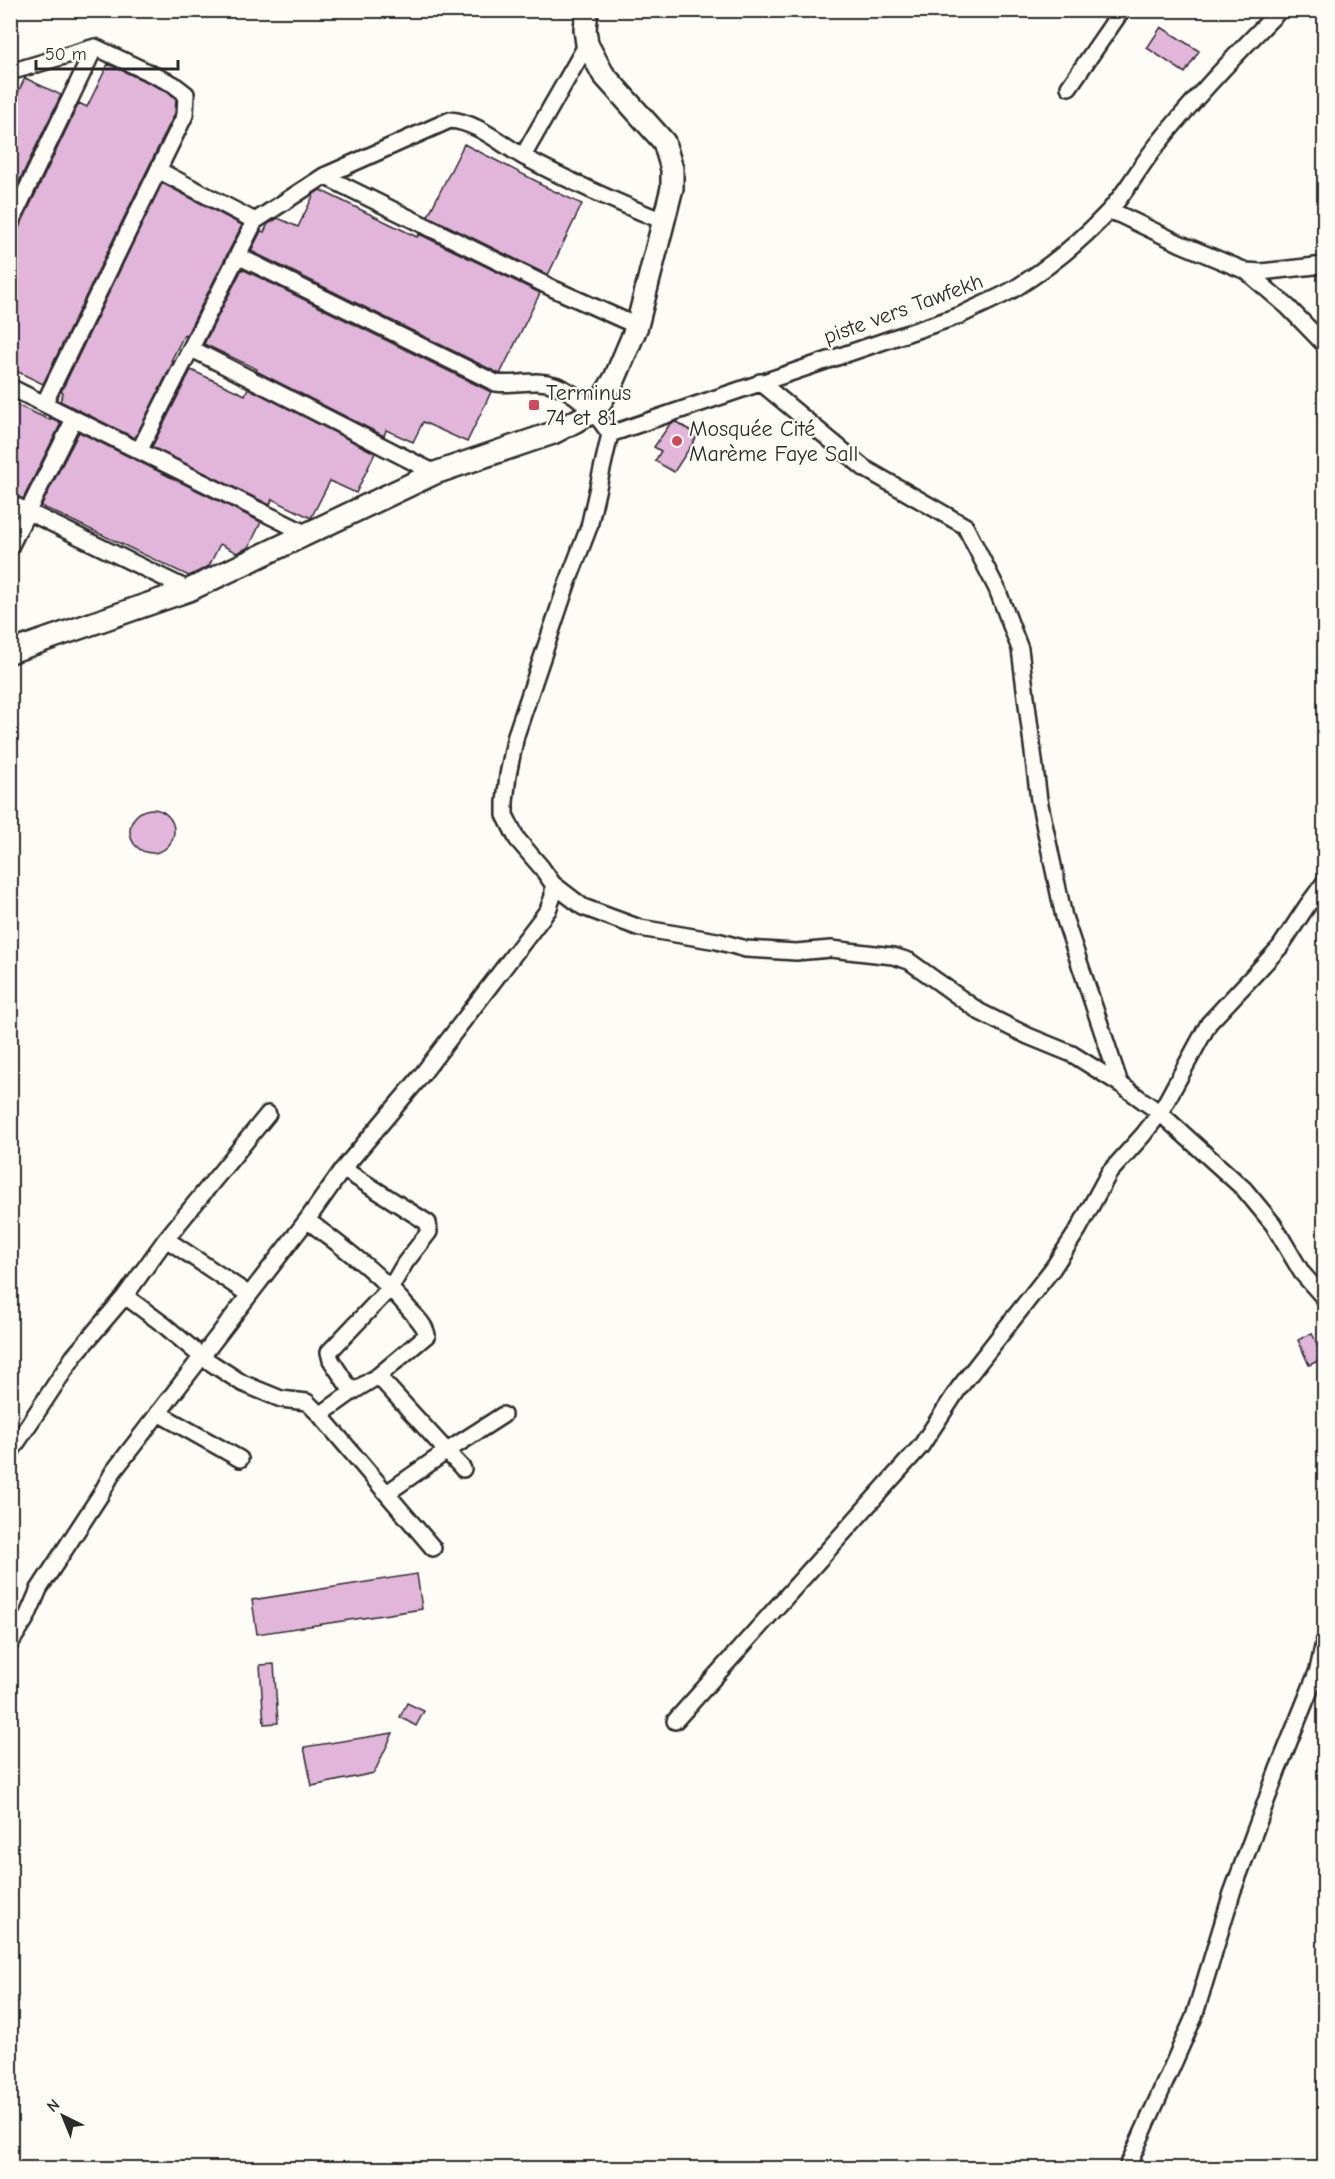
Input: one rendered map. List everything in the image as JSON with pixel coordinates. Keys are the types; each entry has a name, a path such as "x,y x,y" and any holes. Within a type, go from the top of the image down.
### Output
{"street":[{"path":"10,652 189,591 435,473 553,433 595,411 615,378 637,326 672,188 672,169 664,142 603,74 586,44 587,10"},
{"path":"1069,87 1122,10"},
{"name":"piste vers Tawfekh","path":"610,434 961,315 1011,290 1058,257 1110,210 1191,104 1245,44 1280,10"},
{"path":"523,156 586,44"},
{"path":"10,72 95,47 173,84 186,93 184,115 44,404"},
{"path":"10,224 95,47"},
{"path":"139,451 255,221 324,176 450,120 463,121 523,156 600,195 663,222"},
{"path":"158,170 255,221"},
{"path":"324,176 554,289 637,326"},
{"path":"1110,210 1181,244 1246,271 1288,307 1324,344"},
{"path":"238,256 496,383 547,383 573,394 595,411 610,434 589,527 566,587 516,735 508,775 505,815 510,826 553,884 583,907 640,928 687,935 746,950 796,952 831,949 893,956 909,961 980,1012 1028,1036 1072,1054 1160,1113 1245,1189 1273,1224 1302,1274 1324,1298"},
{"path":"1246,271 1261,272 1324,265"},
{"path":"192,349 435,473"},
{"path":"760,382 864,468 965,526 997,588 1020,649 1039,800 1064,917 1119,1084"},
{"path":"10,387 308,534"},
{"path":"10,547 74,419"},
{"path":"10,503 189,591"},
{"path":"10,1644 27,1617 39,1589 101,1494 112,1472 307,1220 343,1169 417,1081 548,910 553,896 553,884"},
{"path":"675,1721 921,1446 943,1410 1053,1268 1078,1230 1109,1173 1160,1113 1209,1023 1280,947 1324,884"},
{"path":"10,1453 74,1356 125,1296 166,1239 267,1114"},
{"path":"343,1169 428,1222 430,1227 429,1232 405,1263 391,1287 330,1352 331,1360 352,1392"},
{"path":"307,1220 368,1265 391,1287 424,1327 427,1335 378,1376 320,1415"},
{"path":"166,1239 248,1294"},
{"path":"125,1296 202,1357 242,1383 281,1399 307,1402 434,1548"},
{"path":"378,1376 464,1469"},
{"path":"158,1413 240,1460"},
{"path":"387,1493 503,1415"},
{"path":"1127,2169 1194,2017 1232,1893 1274,1778 1318,1670 1324,1642"}],"building":[{"path":"1161,27 1199,51 1185,73 1147,48"},
{"path":"108,64 168,92 176,99 175,113 43,384 10,368 10,234 19,228 79,103 87,107"},
{"path":"25,78 61,95 10,200 10,109"},
{"path":"464,144 582,204 548,275 428,216"},
{"path":"162,183 242,225 186,336 184,335 135,438 60,401 63,393 61,392"},
{"path":"320,190 417,237 419,234 540,293 500,374 251,251 261,231 264,232 268,224 278,218 298,227 314,194"},
{"path":"242,269 491,392 467,442 423,422 413,442 386,430 384,436 256,371 257,369 204,344"},
{"path":"191,370 245,395 248,388 375,453 356,493 330,481 311,518 272,499 270,505 152,447"},
{"path":"10,402 61,423 23,499 10,493"},
{"name":"Mosquée Cité Marème Faye Sall","path":"676,422 698,435 674,472 655,461 661,451 654,447 670,424"},
{"path":"79,432 261,522 249,547 237,553 220,544 209,566 189,576 41,506"},
{"path":"152,809 161,810 168,815 173,822 173,840 168,847 161,852 152,853 143,852 136,847 131,840 130,831 131,822 136,815 143,810"},
{"path":"1312,1333 1323,1359 1309,1365 1298,1340"},
{"path":"417,1574 422,1609 257,1634 252,1600"},
{"path":"274,1664 278,1723 264,1724 260,1665"},
{"path":"407,1703 424,1711 416,1726 400,1717"},
{"path":"393,1733 374,1773 312,1786 304,1747"}],"place":[{"name":"Terminus 74 et 81","path":"534,405"},
{"name":"Mosquée Cité Marème Faye Sall","path":"677,441"}]}
